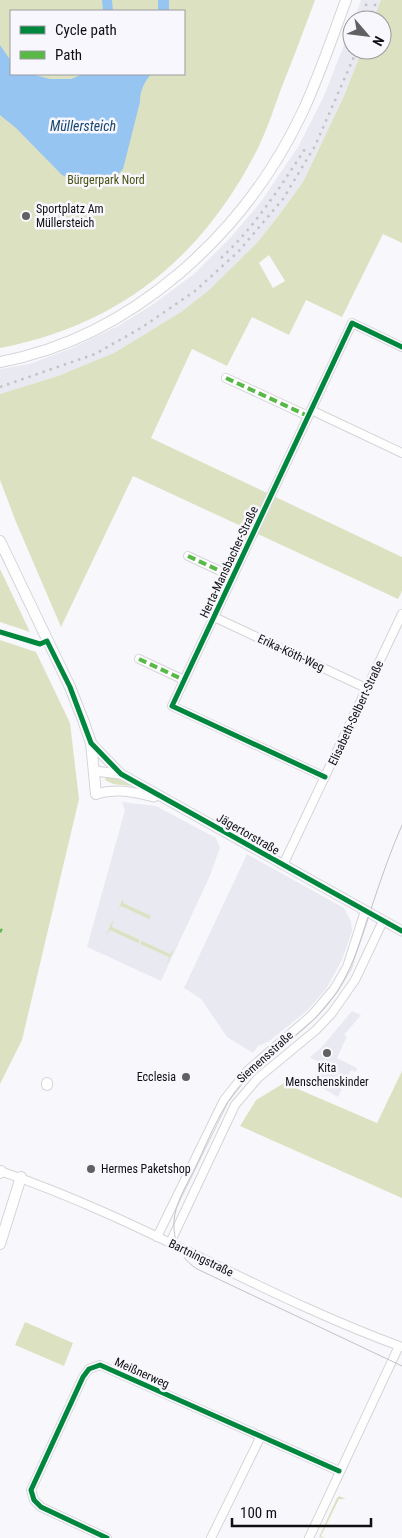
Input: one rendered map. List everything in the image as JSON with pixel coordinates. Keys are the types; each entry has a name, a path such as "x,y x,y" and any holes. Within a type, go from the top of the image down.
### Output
{"main road":[{"path":"0,362 54,347 77,338 124,314 183,270 220,234 261,183 290,136 312,90 346,0"},
{"path":"0,541 70,686 91,743 96,794"},
{"path":"0,1244 20,1178"}],"street":[{"name":"Herta-Mansbacher-Straße","path":"325,777 172,706 352,323 402,347"},
{"path":"226,378 402,453"},
{"path":"188,556 233,577"},
{"name":"Elisabeth-Selbert-Straße","path":"283,865 402,614"},
{"name":"Erika-Köth-Weg","path":"214,617 368,689"},
{"path":"139,658 184,680"},
{"name":"Jägertorstraße","path":"91,743 121,774 402,931"},
{"name":"Jägertorstraße","path":"94,772 121,774"},
{"name":"Jägertorstraße","path":"96,794 116,790 128,791 165,800"},
{"name":"Siemensstraße","path":"157,1237 224,1100 247,1071 312,1015 334,989 347,967 366,911"},
{"name":"Siemensstraße","path":"170,1243 236,1105 258,1078 316,1030 332,1014 354,980 383,920"},
{"name":"Bartningstraße","path":"0,1171 59,1192 351,1329 401,1347"},
{"path":"309,1538 339,1471 401,1347"},
{"name":"Meißnerweg","path":"107,1538 41,1507 34,1500 31,1490 83,1377 89,1369 100,1365 339,1471"},
{"path":"211,1538 261,1436"}],"shaded area":[{"path":"361,0 381,0 377,10 358,10"},
{"path":"342,50 342,60 358,60 344,96 303,182 256,244 208,292 181,312 114,353 58,376 0,394 0,369 29,364 72,348 118,326 152,305 194,274 230,238 260,203 298,147 323,98"},
{"path":"122,802 156,806 216,838 220,848 209,878 161,981 87,947 125,810"},
{"path":"247,854 344,908 351,921 352,931 342,960 326,989 307,1011 268,1042 258,1046 253,1053 227,1037 201,999 184,988"},
{"name":"Kita Menschenskinder","path":"352,1011 361,1015 344,1035 347,1036 337,1058 357,1068 356,1072 351,1070 338,1097 315,1084 324,1066 310,1057 321,1048"}],"green space":[{"name":"Bürgerpark Nord","path":"0,0 315,0 259,146 237,185 213,220 185,252 155,279 121,303 84,322 44,337 0,348"},
{"path":"381,0 402,0 402,243 383,234 342,317 306,300 289,335 252,317 227,366 192,349 151,438 402,557 402,591 398,599 133,476 61,627 0,480 0,394 58,376 114,353 181,312 208,291 256,244 303,182 344,96 358,60 392,60 392,10 377,10","holes":["269,255 285,281 273,288 259,263"]},
{"path":"0,569 30,632 0,622"},
{"path":"0,640 36,652 70,723 79,799 22,1040 0,1084"},
{"path":"106,776 118,778 132,784 131,786 113,784 105,780"},
{"path":"123,899 123,903 151,916 149,919 121,906 118,909"},
{"path":"113,920 112,927 140,940 138,943 110,930 106,935"},
{"path":"142,941 170,954 174,949 167,964 169,957 140,944"},
{"path":"402,1071 402,1198 240,1126 256,1100 284,1083 377,1123"},
{"path":"25,1322 73,1343 64,1366 15,1345"},
{"path":"339,1496 346,1499 339,1499 321,1536 325,1538 319,1537 337,1498"}],"water":[{"path":"102,0 112,0 113,10 103,10"},
{"path":"158,0 169,0 169,10 158,10"},
{"name":"Müllersteich","path":"0,45 10,60 10,75 35,75 50,79 71,79 81,75 150,75 142,90 123,169 110,182 84,184 62,175 16,128 0,115"}],"tram line":[{"path":"402,825 383,873 358,948 344,980 328,1004 317,1016 254,1070 235,1092 215,1125 181,1195 174,1221 176,1242 186,1260 197,1269 402,1366"}],"railway":[{"path":"364,10 368,0"},
{"path":"373,10 377,0"},
{"path":"0,387 95,354 141,328 195,291 238,252 283,199 315,146 353,60"},
{"path":"221,258 256,220 305,149"}],"marked path":[{"path":"226,378 308,416"},
{"path":"188,556 233,577"},
{"path":"139,659 184,680"}],"cycle path":[{"path":"325,777 172,706 352,323 402,347"},
{"path":"0,632 40,644 47,641 70,687 91,743 121,774 402,931"},
{"path":"107,1538 41,1507 34,1500 31,1490 83,1377 89,1369 100,1365 339,1471"}],"place":[{"name":"Sportplatz Am Müllersteich","path":"26,216"},
{"name":"Kita Menschenskinder","path":"327,1053"},
{"name":"Ecclesia","path":"186,1077"},
{"name":"Hermes Paketshop","path":"91,1169"}]}
